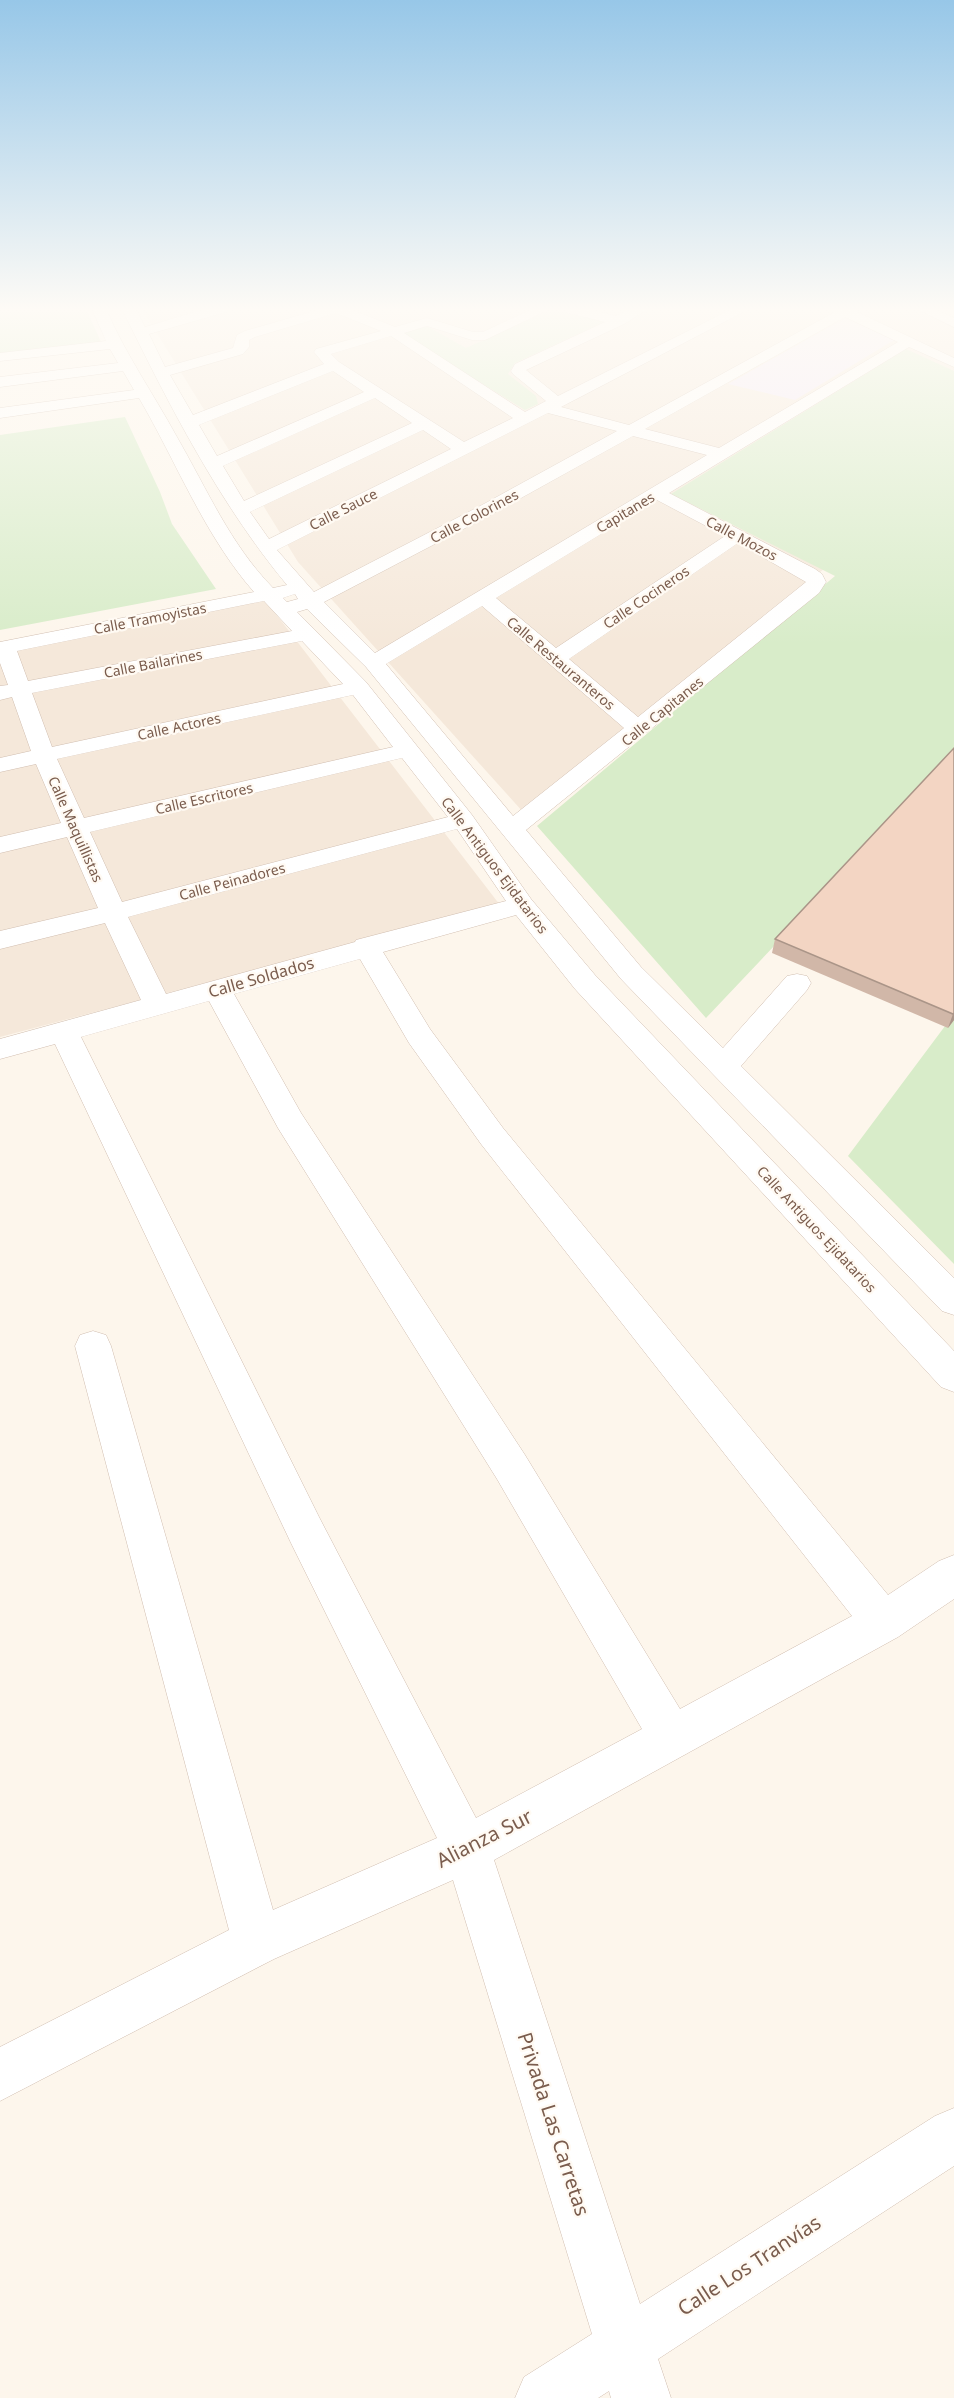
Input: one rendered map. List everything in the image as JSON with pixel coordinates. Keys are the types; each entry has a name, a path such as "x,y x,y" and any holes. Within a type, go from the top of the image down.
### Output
{"street":[{"name":"Calle Antiguos Ejidatarios","path":"159,421 219,532 270,596 358,687 463,820 522,905 594,991 954,1376"},
{"path":"215,463 311,421"},
{"path":"417,421 462,449"},
{"name":"Calle Sauce","path":"266,548 521,421"},
{"path":"603,421 721,453"},
{"name":"Calle Colorines","path":"302,590 488,509 645,421"},
{"name":"Capitanes","path":"374,663 775,421"},
{"name":"Calle Antiguos Ejidatarios","path":"191,422 240,510 266,548 302,590 374,663 632,973 954,1301"},
{"path":"240,510 422,424"},
{"name":"Calle Mozos","path":"657,493 815,578 816,582 812,590"},
{"name":"Calle Cocineros","path":"556,658 737,536"},
{"name":"Calle Tramoyistas","path":"2,643 302,590"},
{"name":"Calle Capitanes","path":"511,830 812,590"},
{"name":"Calle Restauranteros","path":"482,596 639,729"},
{"name":"Calle Bailarines","path":"10,691 306,634"},
{"name":"Calle Maquillistas","path":"2,643 10,691 44,756 113,913 158,1006"},
{"name":"Calle Actores","path":"0,765 358,687"},
{"name":"Calle Escritores","path":"0,845 408,750"},
{"name":"Calle Peinadores","path":"0,940 113,913 463,820"},
{"name":"Calle Soldados","path":"0,1049 366,946 522,905"},
{"path":"366,946 419,1036 492,1136 884,1622"},
{"path":"723,1067 797,983"},
{"path":"217,989 289,1119 511,1467 671,1736"},
{"name":"Privada Las Carretas","path":"64,1032 305,1530 467,1849 641,2398"},
{"path":"93,1346 256,1941"},
{"name":"Alianza Sur","path":"0,2075 256,1941 467,1849 884,1622 954,1575"},
{"name":"Calle Los Tranvías","path":"545,2398 954,2134"}],"shaded area":[{"path":"211,421 954,421 954,464 523,812 298,562"},
{"path":"259,592 500,905 0,1037 0,649"}],"green space":[{"path":"98,421 127,421 160,492 172,524 216,589 0,630 0,435"},
{"path":"789,421 954,421 954,756 706,1018 537,826 835,576 671,494"},
{"path":"954,1014 954,1264 848,1156"}],"building":[{"path":"954,748 954,1013 953,1014 775,939"}]}
